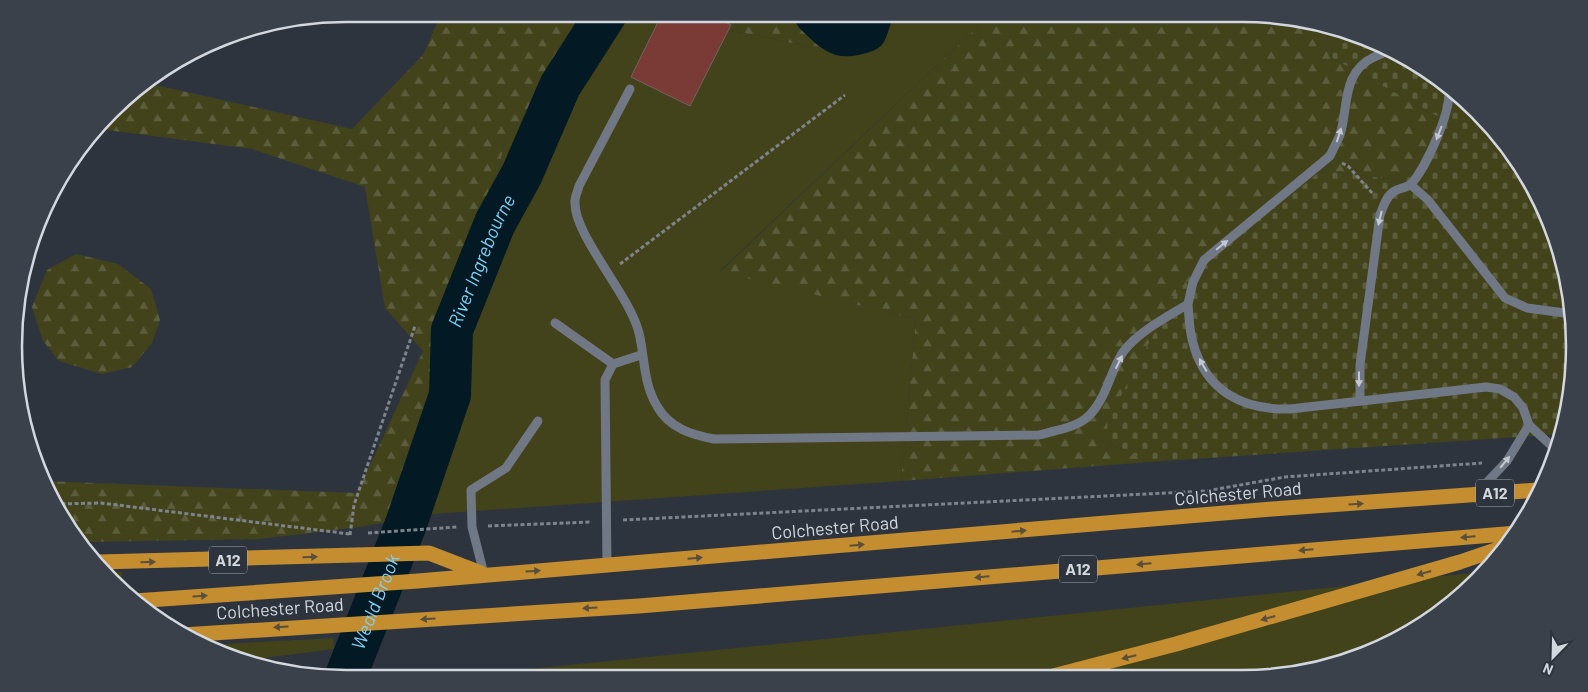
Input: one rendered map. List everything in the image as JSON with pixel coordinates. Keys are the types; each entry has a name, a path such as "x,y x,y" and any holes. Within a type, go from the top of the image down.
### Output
{"highway":[{"name":"Colchester Road","path":"146,600 418,581 484,574 1531,491"},
{"name":"Colchester Road","path":"199,634 648,605 1505,534"},
{"path":"1076,670 1176,644 1492,551"},
{"name":"A12","path":"105,562 429,553 484,574"}],"lane":[{"path":"1381,54 1368,60 1354,74 1346,92 1340,135 1330,156 1204,260 1193,282 1188,304 1192,342 1201,364 1216,386 1236,400 1267,409 1493,388 1500,389 1514,397 1523,408 1529,425 1550,444"},
{"path":"630,89 579,186 575,201 579,225 628,304 639,333 641,355 648,385 657,408 673,423 690,434 714,439 1039,435 1068,428 1089,417 1099,406 1123,353 1142,333 1188,304"},
{"path":"1360,401 1360,365 1380,215 1384,205 1394,192 1411,185 1438,136 1449,98"},
{"path":"1411,185 1428,200 1505,298 1526,308 1564,313"},
{"path":"555,323 613,364"},
{"path":"607,565 605,380 613,364 641,355"},
{"path":"484,574 472,527 471,490 506,468 538,421"},
{"path":"1475,495 1507,460 1529,425"}],"path":[{"path":"609,273 845,95"},
{"path":"1330,156 1348,166 1384,205"},
{"path":"353,556 350,534 354,505 415,326"},
{"path":"367,533 1206,491 1285,477 1478,464"},
{"path":"64,504 101,503 358,534"}],"green space":[{"path":"437,22 624,22 505,138 433,514 359,527 259,539 88,542 66,508 52,481 357,493 423,351 385,308 365,187 252,149 106,130 117,117 155,85 352,129 423,55"},
{"path":"624,22 692,22 853,56 881,22 983,22 720,271 916,319 901,481 433,514 505,138"},
{"path":"692,22 881,22 853,56"},
{"path":"983,22 1242,22 1284,25 1305,29 1339,38 1329,56 1439,117 1419,183 1322,170 1098,439 1149,462 901,481 916,319 720,272"},
{"path":"1339,38 1366,47 1422,77 1471,117 1499,149 1522,184 1541,222 1548,242 1563,304 1566,346 1565,367 1563,388 1553,435 1149,462 1098,439 1177,290 1322,170 1419,183 1439,117 1329,56"},
{"path":"76,254 118,264 151,289 160,320 152,343 132,367 102,374 59,361 43,341 32,307 47,270"},
{"path":"114,572 122,572 122,579"},
{"path":"1473,573 1439,603 1385,636 1346,652 1284,667 1242,670 521,670"},
{"path":"333,638 334,649 263,658 220,644"}],"building":[{"path":"658,22 725,22 731,25 690,106 631,77"}],"waterway":[{"name":"River Ingrebourne","path":"348,670 406,524 450,395 452,330 495,223 522,174 560,86 601,22"},
{"name":"River Ingrebourne","path":"824,22 832,30 843,35 866,31 869,22"}],"water label":[{"name":"Weald Brook","path":"376,601"}]}
